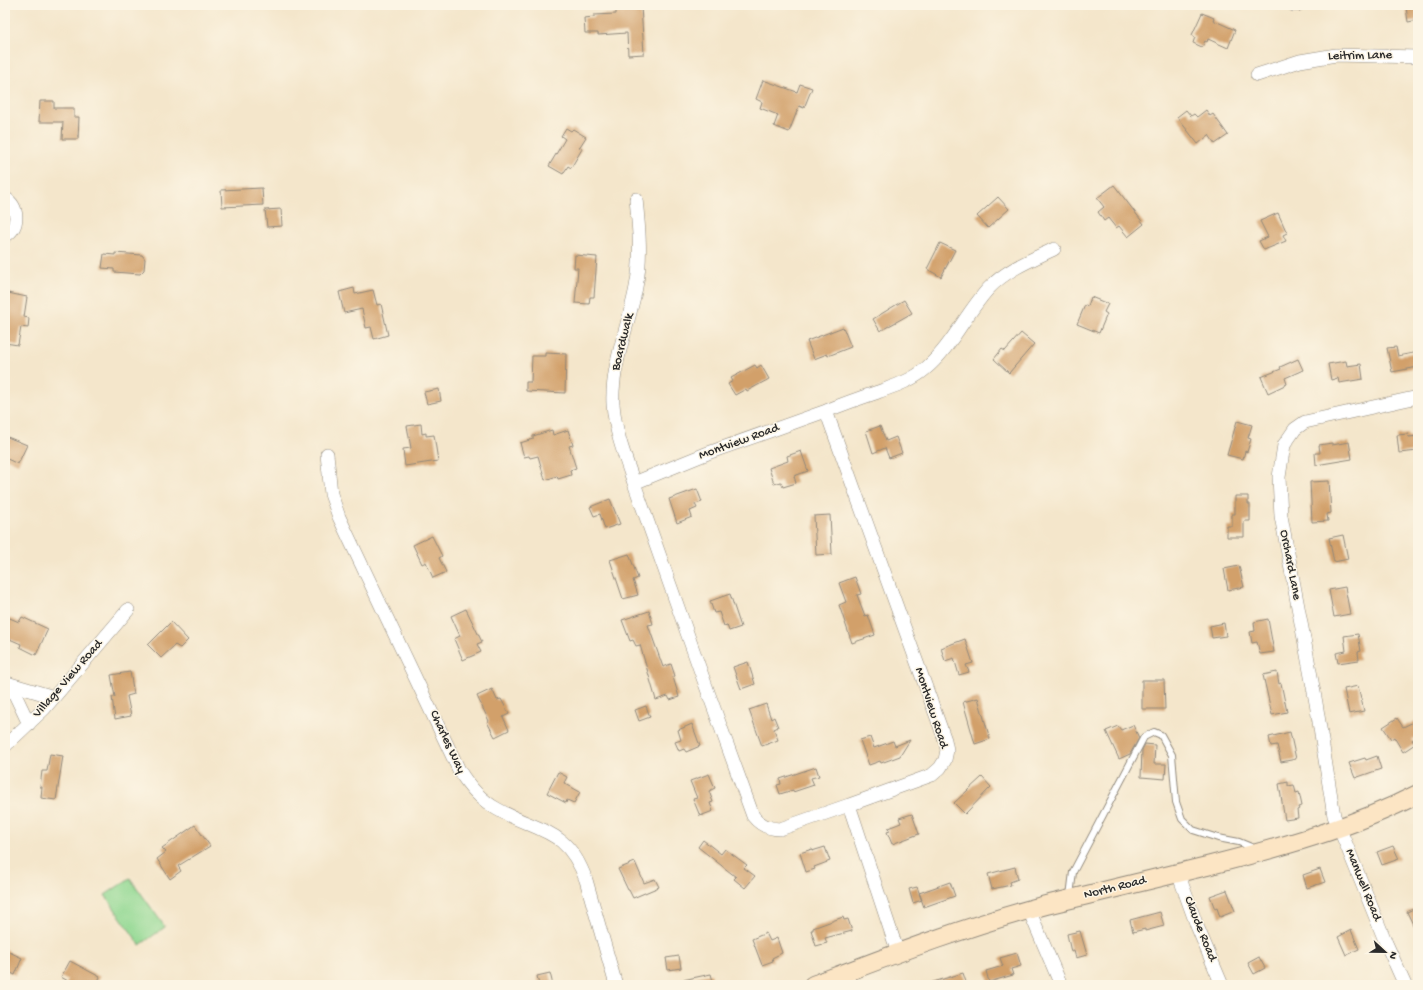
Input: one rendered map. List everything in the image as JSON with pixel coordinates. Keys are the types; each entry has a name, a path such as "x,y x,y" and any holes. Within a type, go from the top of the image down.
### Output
{"main road":[{"name":"North Road","path":"813,985 848,979 898,953 1029,910 1263,851 1339,828 1391,808 1418,794"}],"street":[{"name":"Leitrim Lane","path":"1256,75 1300,61 1336,55 1418,56"},
{"path":"5,198 12,204 16,217 13,229 5,236"},
{"name":"Boardwalk","path":"634,483 618,435 613,403 614,378 639,270 639,232 636,199"},
{"path":"826,410 905,382 923,370 953,339 971,310 990,287 1014,269 1054,249"},
{"name":"Orchard Lane","path":"1339,828 1334,816 1316,703 1281,516 1279,477 1284,445 1295,428 1305,422 1418,397"},
{"name":"Montview Road","path":"826,410 945,740 945,760 940,768 932,775 780,829 772,829 758,822 753,816 634,483 708,453 826,410"},
{"name":"Charles Way","path":"327,454 331,494 339,517 459,770 473,789 491,805 504,813 555,836 570,850 582,869 586,880 616,985"},
{"name":"Village View Road","path":"5,746 29,724 54,697 128,610"},
{"path":"8,683 54,697"},
{"path":"8,683 29,724"},
{"path":"849,805 898,953"},
{"name":"Manwell Road","path":"1339,828 1386,943 1405,985"},
{"name":"Claude Road","path":"1178,873 1197,926 1222,985"},
{"path":"1029,910 1061,985"}],"lane":[{"path":"1069,900 1073,872 1144,737 1154,732 1161,735 1172,755 1176,802 1182,819 1193,830 1218,838 1239,842 1263,851"}],"green space":[{"path":"130,878 165,927 140,945 105,895"}],"building":[{"path":"1418,5 1418,20 1408,22 1406,7"},
{"path":"641,6 644,54 628,55 627,33 598,35 598,33 585,33 584,18 594,17 594,15 616,14 616,8"},
{"path":"1202,13 1235,30 1228,48 1208,39 1202,47 1193,43 1195,37 1192,35"},
{"path":"763,80 797,92 800,84 812,88 804,108 799,106 789,132 774,126 778,115 760,108 762,102 756,99"},
{"path":"40,101 54,101 54,108 74,108 74,117 79,117 78,139 62,139 63,122 39,122"},
{"path":"1186,110 1191,116 1194,114 1197,117 1206,110 1210,116 1213,114 1228,135 1215,144 1209,135 1198,144 1177,117"},
{"path":"566,128 571,131 573,129 586,137 579,148 582,149 571,168 568,166 563,174 549,166 565,139 561,136"},
{"path":"1114,185 1144,224 1128,237 1119,226 1116,228 1108,218 1104,221 1098,212 1104,207 1097,198"},
{"path":"262,188 263,205 222,207 221,190"},
{"path":"998,197 1009,209 988,228 977,216"},
{"path":"281,209 282,226 267,227 265,210"},
{"path":"1278,213 1287,233 1283,235 1286,241 1264,250 1259,241 1268,237 1260,221"},
{"path":"940,243 955,250 941,277 927,269"},
{"path":"115,253 142,255 145,259 144,270 140,274 114,272 114,269 102,268 104,254 115,255"},
{"path":"575,255 597,257 594,297 590,297 589,304 575,303 578,268 574,268"},
{"path":"354,288 355,294 373,290 377,305 381,304 388,335 374,339 371,327 366,328 362,309 344,313 339,292"},
{"path":"8,293 27,297 24,317 29,318 28,328 21,327 18,345 5,343 5,301 6,302"},
{"path":"1091,297 1108,304 1104,312 1107,314 1099,333 1077,324 1085,305 1088,306"},
{"path":"904,300 912,313 880,331 873,319"},
{"path":"843,327 851,347 828,356 827,354 814,359 807,341"},
{"path":"1021,333 1034,344 1009,373 994,359 1002,349 1005,351"},
{"path":"1396,347 1398,356 1418,352 1418,367 1392,372 1387,348"},
{"path":"545,353 566,354 565,393 526,391 526,382 531,382 532,356 545,356"},
{"path":"1298,359 1303,370 1285,378 1287,384 1268,393 1261,377 1281,369 1280,367"},
{"path":"1346,361 1347,366 1361,364 1363,379 1339,383 1338,378 1331,380 1328,364"},
{"path":"755,365 757,368 761,365 769,379 747,391 746,389 735,395 728,384 733,381 731,378"},
{"path":"439,389 441,401 427,404 424,392"},
{"path":"1237,421 1252,425 1248,438 1251,439 1243,459 1227,455"},
{"path":"421,424 422,434 426,433 426,436 434,435 438,461 405,466 403,449 411,448 407,426"},
{"path":"880,426 886,441 896,437 902,453 889,458 885,448 873,453 866,431"},
{"path":"552,430 553,435 568,430 573,445 569,446 576,468 570,470 571,475 558,479 557,476 545,480 538,456 530,458 529,456 524,457 520,443 533,439 533,436"},
{"path":"1408,434 1409,437 1418,436 1418,451 1399,453 1397,435"},
{"path":"5,436 27,445 18,464 5,458"},
{"path":"1349,442 1352,459 1316,465 1315,453 1320,453 1319,445 1332,443 1332,445"},
{"path":"801,451 808,471 794,476 796,483 783,487 781,482 774,484 769,468 788,461 787,456"},
{"path":"1329,481 1331,513 1327,514 1328,521 1312,522 1310,482"},
{"path":"697,489 702,502 695,504 697,508 690,511 692,517 677,523 669,499"},
{"path":"1235,496 1248,496 1248,504 1250,504 1250,521 1244,521 1244,537 1227,537 1227,526 1232,526 1232,514 1235,514"},
{"path":"610,499 620,524 605,529 600,514 594,516 590,507"},
{"path":"830,515 832,554 816,555 814,516"},
{"path":"1343,535 1348,559 1334,562 1329,538"},
{"path":"432,536 442,556 439,558 446,572 433,578 426,562 422,564 413,545"},
{"path":"629,554 638,578 633,580 638,595 623,599 610,560"},
{"path":"1239,566 1244,587 1228,590 1224,569"},
{"path":"855,577 861,594 857,595 865,616 868,615 875,635 852,643 839,605 846,602 839,583"},
{"path":"1345,587 1350,614 1334,617 1329,590"},
{"path":"730,594 741,627 729,631 727,625 724,626 719,612 714,613 710,601"},
{"path":"466,609 482,642 477,644 481,652 463,660 454,639 460,636 451,616"},
{"path":"649,611 653,624 648,625 663,667 671,664 675,676 673,677 679,697 670,700 668,696 656,700 640,645 636,646 633,640 630,641 622,620"},
{"path":"5,616 19,622 22,617 48,629 36,655 20,647 21,644 5,637"},
{"path":"1268,619 1274,652 1260,654 1257,642 1252,643 1250,632 1255,631 1254,622"},
{"path":"171,622 188,640 180,648 175,645 161,658 148,645"},
{"path":"1224,623 1226,636 1212,638 1210,626"},
{"path":"1358,634 1361,651 1358,652 1359,660 1338,663 1336,653 1346,651 1344,636"},
{"path":"965,639 973,663 966,665 969,672 959,675 954,658 945,661 941,648"},
{"path":"748,662 755,684 741,689 733,667"},
{"path":"130,672 134,694 127,696 131,716 115,719 112,697 115,697 111,675"},
{"path":"1277,672 1279,684 1281,683 1287,712 1272,715 1263,675"},
{"path":"1142,680 1164,680 1165,709 1142,709"},
{"path":"1358,686 1364,711 1349,714 1344,689"},
{"path":"492,689 497,700 501,699 509,714 503,717 509,730 495,737 487,722 489,721 477,696"},
{"path":"978,698 990,739 975,744 963,702"},
{"path":"766,704 771,719 774,717 778,727 774,729 778,740 762,746 749,710"},
{"path":"646,706 650,717 639,721 635,710"},
{"path":"1397,718 1403,727 1418,720 1418,737 1412,740 1415,744 1403,752 1394,737 1391,739 1383,727"},
{"path":"692,724 700,746 686,752 684,749 679,751 675,742 681,740 678,730"},
{"path":"1133,725 1139,738 1130,754 1119,759 1106,731 1118,726 1121,730"},
{"path":"1290,732 1296,759 1281,762 1277,745 1271,746 1269,737"},
{"path":"870,737 874,748 893,741 895,746 910,740 900,756 881,763 880,761 869,765 860,740"},
{"path":"1145,744 1155,745 1154,764 1166,764 1165,779 1141,777 1142,750"},
{"path":"50,754 63,756 56,800 41,798 42,787 40,787 42,771 47,771"},
{"path":"1377,756 1381,769 1355,778 1349,763 1365,758 1366,760"},
{"path":"816,767 819,776 811,778 814,785 793,792 793,790 780,794 777,785 781,784 780,779"},
{"path":"558,772 567,777 564,783 580,792 574,803 567,800 566,803 547,793"},
{"path":"709,774 715,788 709,791 713,802 710,803 713,811 700,816 693,799 697,798 690,781"},
{"path":"982,777 991,787 965,814 954,803"},
{"path":"1288,782 1288,786 1294,785 1296,793 1299,792 1302,806 1298,807 1299,809 1297,810 1298,818 1285,820 1279,784"},
{"path":"912,814 919,834 892,844 887,832 890,831 888,828 901,823 899,818"},
{"path":"195,825 210,846 178,866 181,871 170,879 157,859 166,852 162,848"},
{"path":"703,840 721,854 725,849 747,865 744,868 755,876 745,888 734,879 736,877 698,847"},
{"path":"1393,846 1399,859 1382,865 1377,852"},
{"path":"825,847 830,861 814,867 815,869 806,872 800,853"},
{"path":"635,862 644,883 655,879 659,887 633,898 618,869"},
{"path":"1015,867 1018,879 1010,882 1011,885 992,889 988,874"},
{"path":"1320,869 1325,882 1307,888 1303,875"},
{"path":"950,882 955,896 924,907 919,893"},
{"path":"917,887 922,900 913,903 909,889"},
{"path":"1227,890 1235,911 1220,917 1210,896"},
{"path":"1418,907 1418,935 1407,912"},
{"path":"1160,912 1164,926 1145,931 1145,929 1133,932 1130,920"},
{"path":"843,917 844,920 848,919 852,931 825,938 827,943 816,946 811,930"},
{"path":"1351,930 1359,949 1346,955 1338,937"},
{"path":"1080,931 1087,955 1076,958 1074,951 1071,952 1067,934"},
{"path":"766,933 770,941 777,938 782,953 772,958 773,961 762,965 752,939"},
{"path":"5,950 22,958 15,975 5,970"},
{"path":"1017,953 1021,966 1011,969 1013,975 989,982 986,971 1003,966 1000,958"},
{"path":"679,956 681,968 668,970 666,958"},
{"path":"1259,957 1265,968 1254,974 1248,963"},
{"path":"70,961 100,977 96,985 65,985 68,981 61,977"},
{"path":"550,973 553,985 539,985 537,976"},
{"path":"963,973 967,985 930,985 930,983"},
{"path":"711,974 714,985 678,985 678,981"}]}
